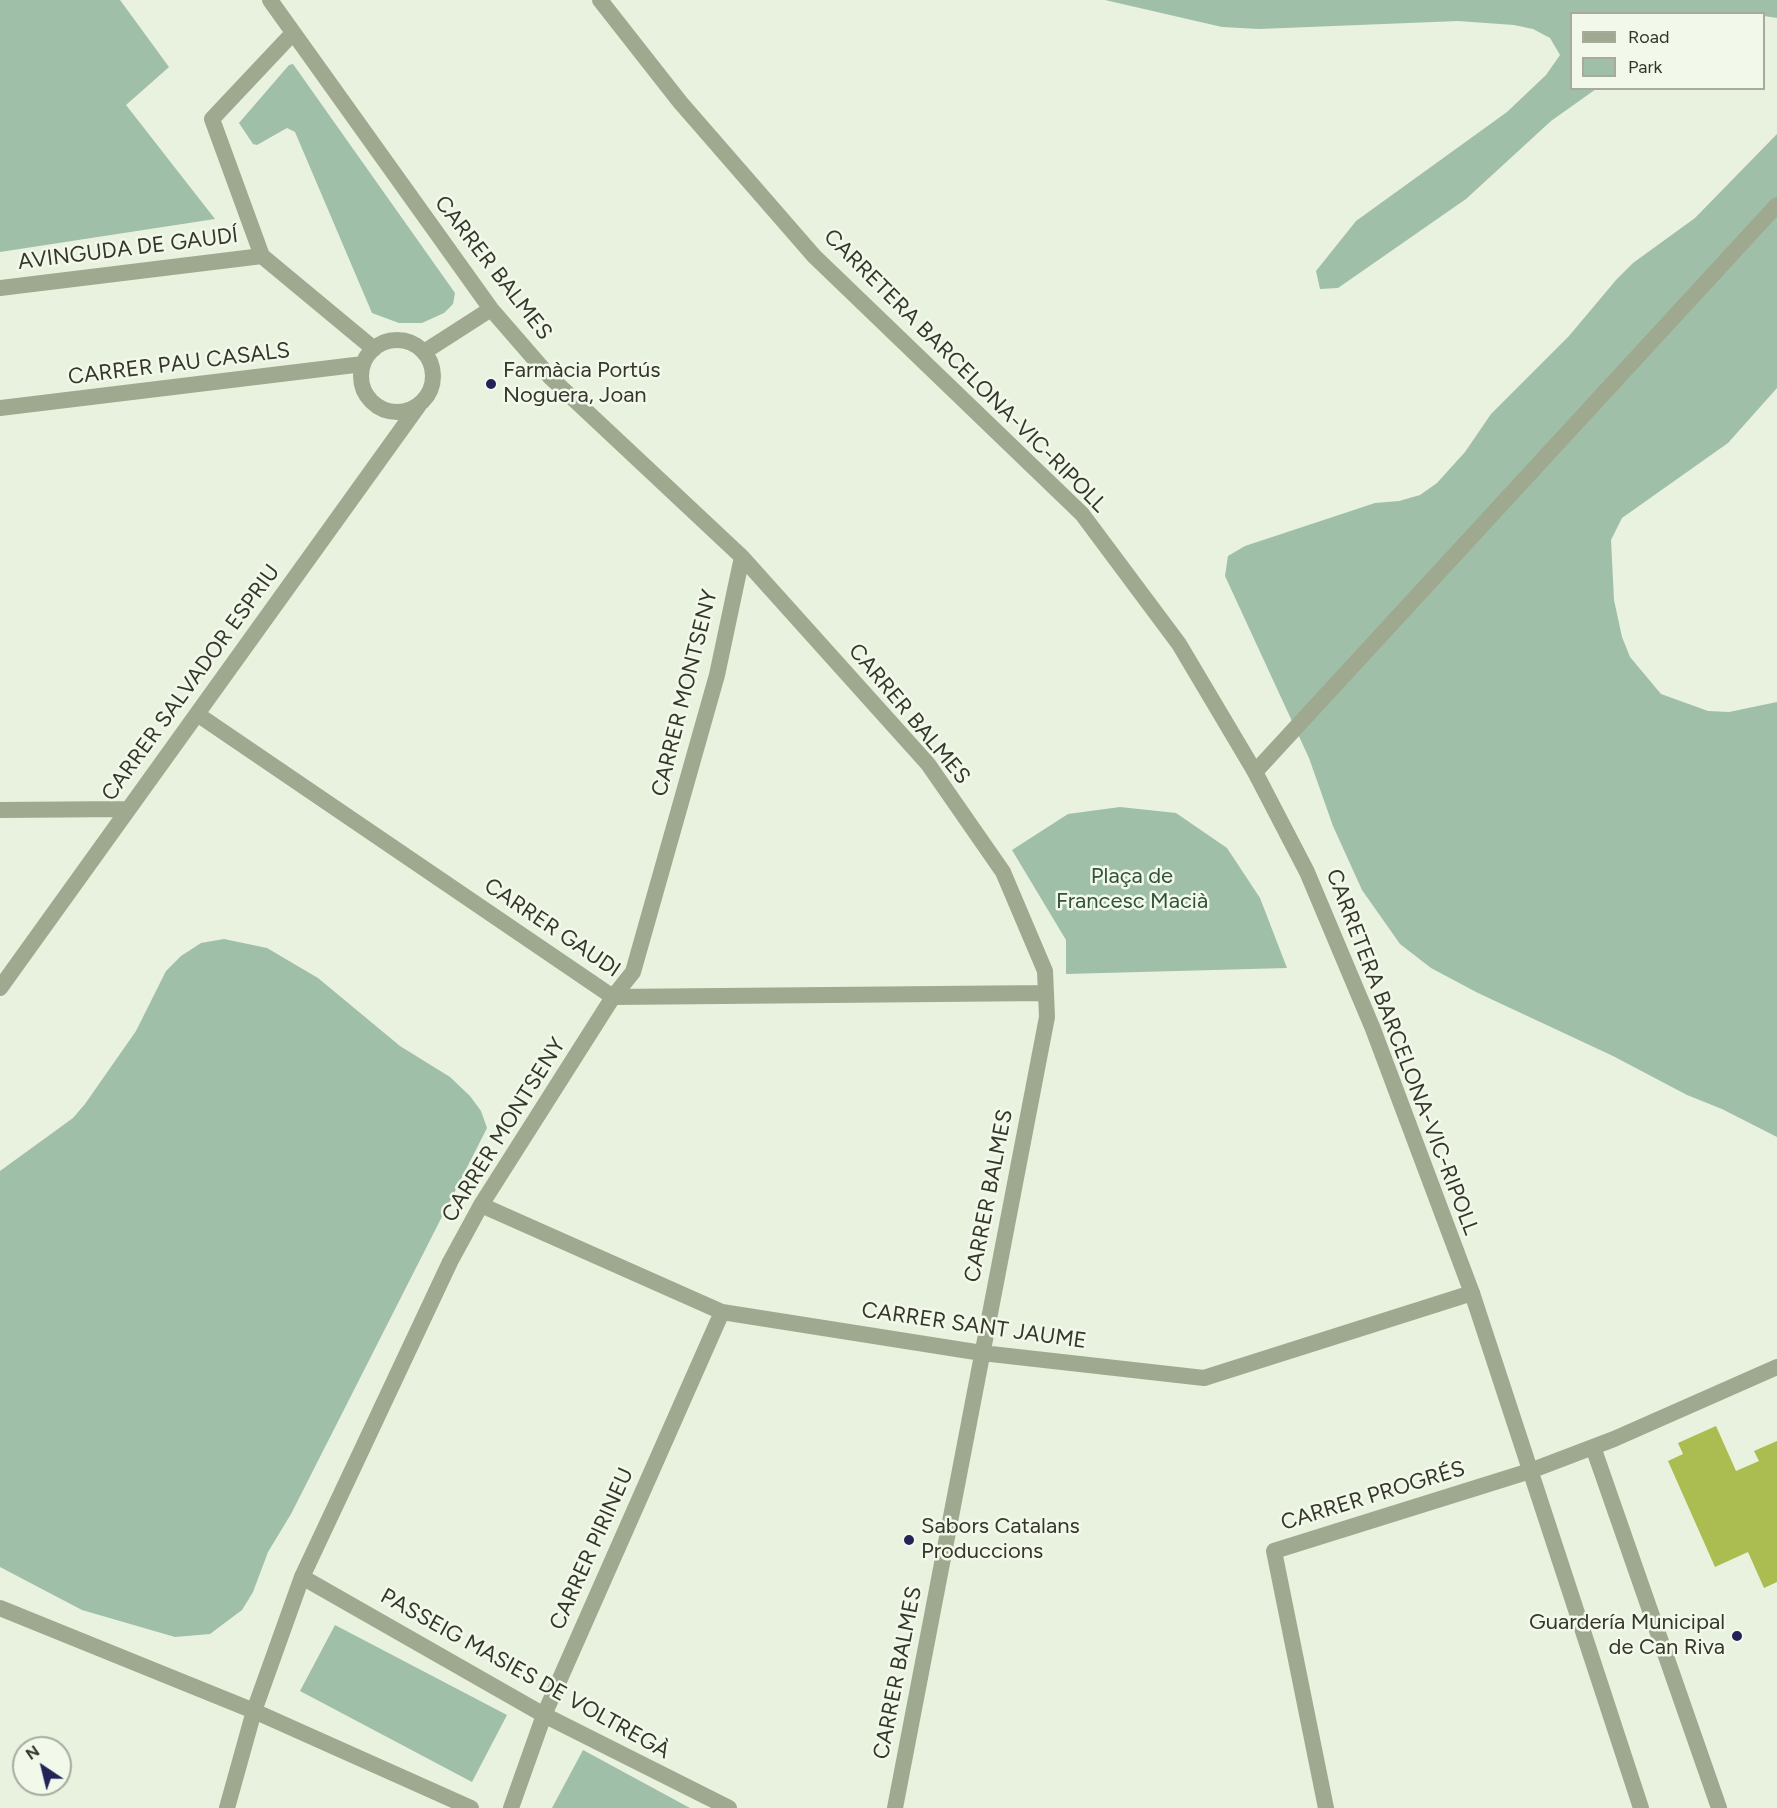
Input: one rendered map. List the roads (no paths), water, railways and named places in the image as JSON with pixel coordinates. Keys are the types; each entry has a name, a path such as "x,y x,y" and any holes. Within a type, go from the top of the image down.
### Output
{"street":[{"name":"CARRER BALMES","path":"270,0 491,309 550,377 742,557 928,764 1003,872 1045,971 1047,1017 895,1808"},
{"name":"CARRETERA BARCELONA-VIC-RIPOLL","path":"600,0 680,102 814,256 1082,514 1179,644 1255,772 1307,872 1364,1008 1472,1293 1641,1808"},
{"path":"293,33 212,119 262,256 374,349"},
{"path":"1255,772 1777,205"},
{"name":"AVINGUDA DE GAUDÍ","path":"0,288 262,256"},
{"path":"424,352 491,309"},
{"path":"391,340 410,342 424,352 433,370 430,392 419,405 406,411 392,412 370,401 361,382 363,364 374,349 391,340"},
{"name":"CARRER PAU CASALS","path":"0,408 363,364"},
{"name":"CARRER SALVADOR ESPRIU","path":"0,988 419,405"},
{"name":"CARRER MONTSENY","path":"227,1808 254,1711 302,1577 450,1262 481,1205 613,997 633,972 717,675 742,557"},
{"name":"CARRER GAUDI","path":"197,714 613,997 1046,993"},
{"path":"0,810 127,809"},
{"name":"CARRER SANT JAUME","path":"481,1205 722,1312 982,1353 1204,1378 1472,1293"},
{"name":"CARRER PIRINEU","path":"511,1808 544,1715 722,1312"},
{"path":"1530,1471 1593,1447 1777,1367"},
{"path":"1593,1447 1719,1808"},
{"name":"CARRER PROGRÉS","path":"1326,1808 1274,1551 1530,1471"},
{"name":"PASSEIG MASIES DE VOLTREGÀ","path":"302,1577 544,1715 729,1808"},
{"path":"0,1608 254,1711 471,1808"}],"place":[{"name":"Farmàcia Portús Noguera, Joan","path":"491,384"},
{"name":"Sabors Catalans Produccions","path":"909,1540"},
{"name":"Guardería Municipal de Can Riva","path":"1737,1636"}],"park label":[{"name":"Plaça de Francesc Macià","path":"1132,890"}]}
